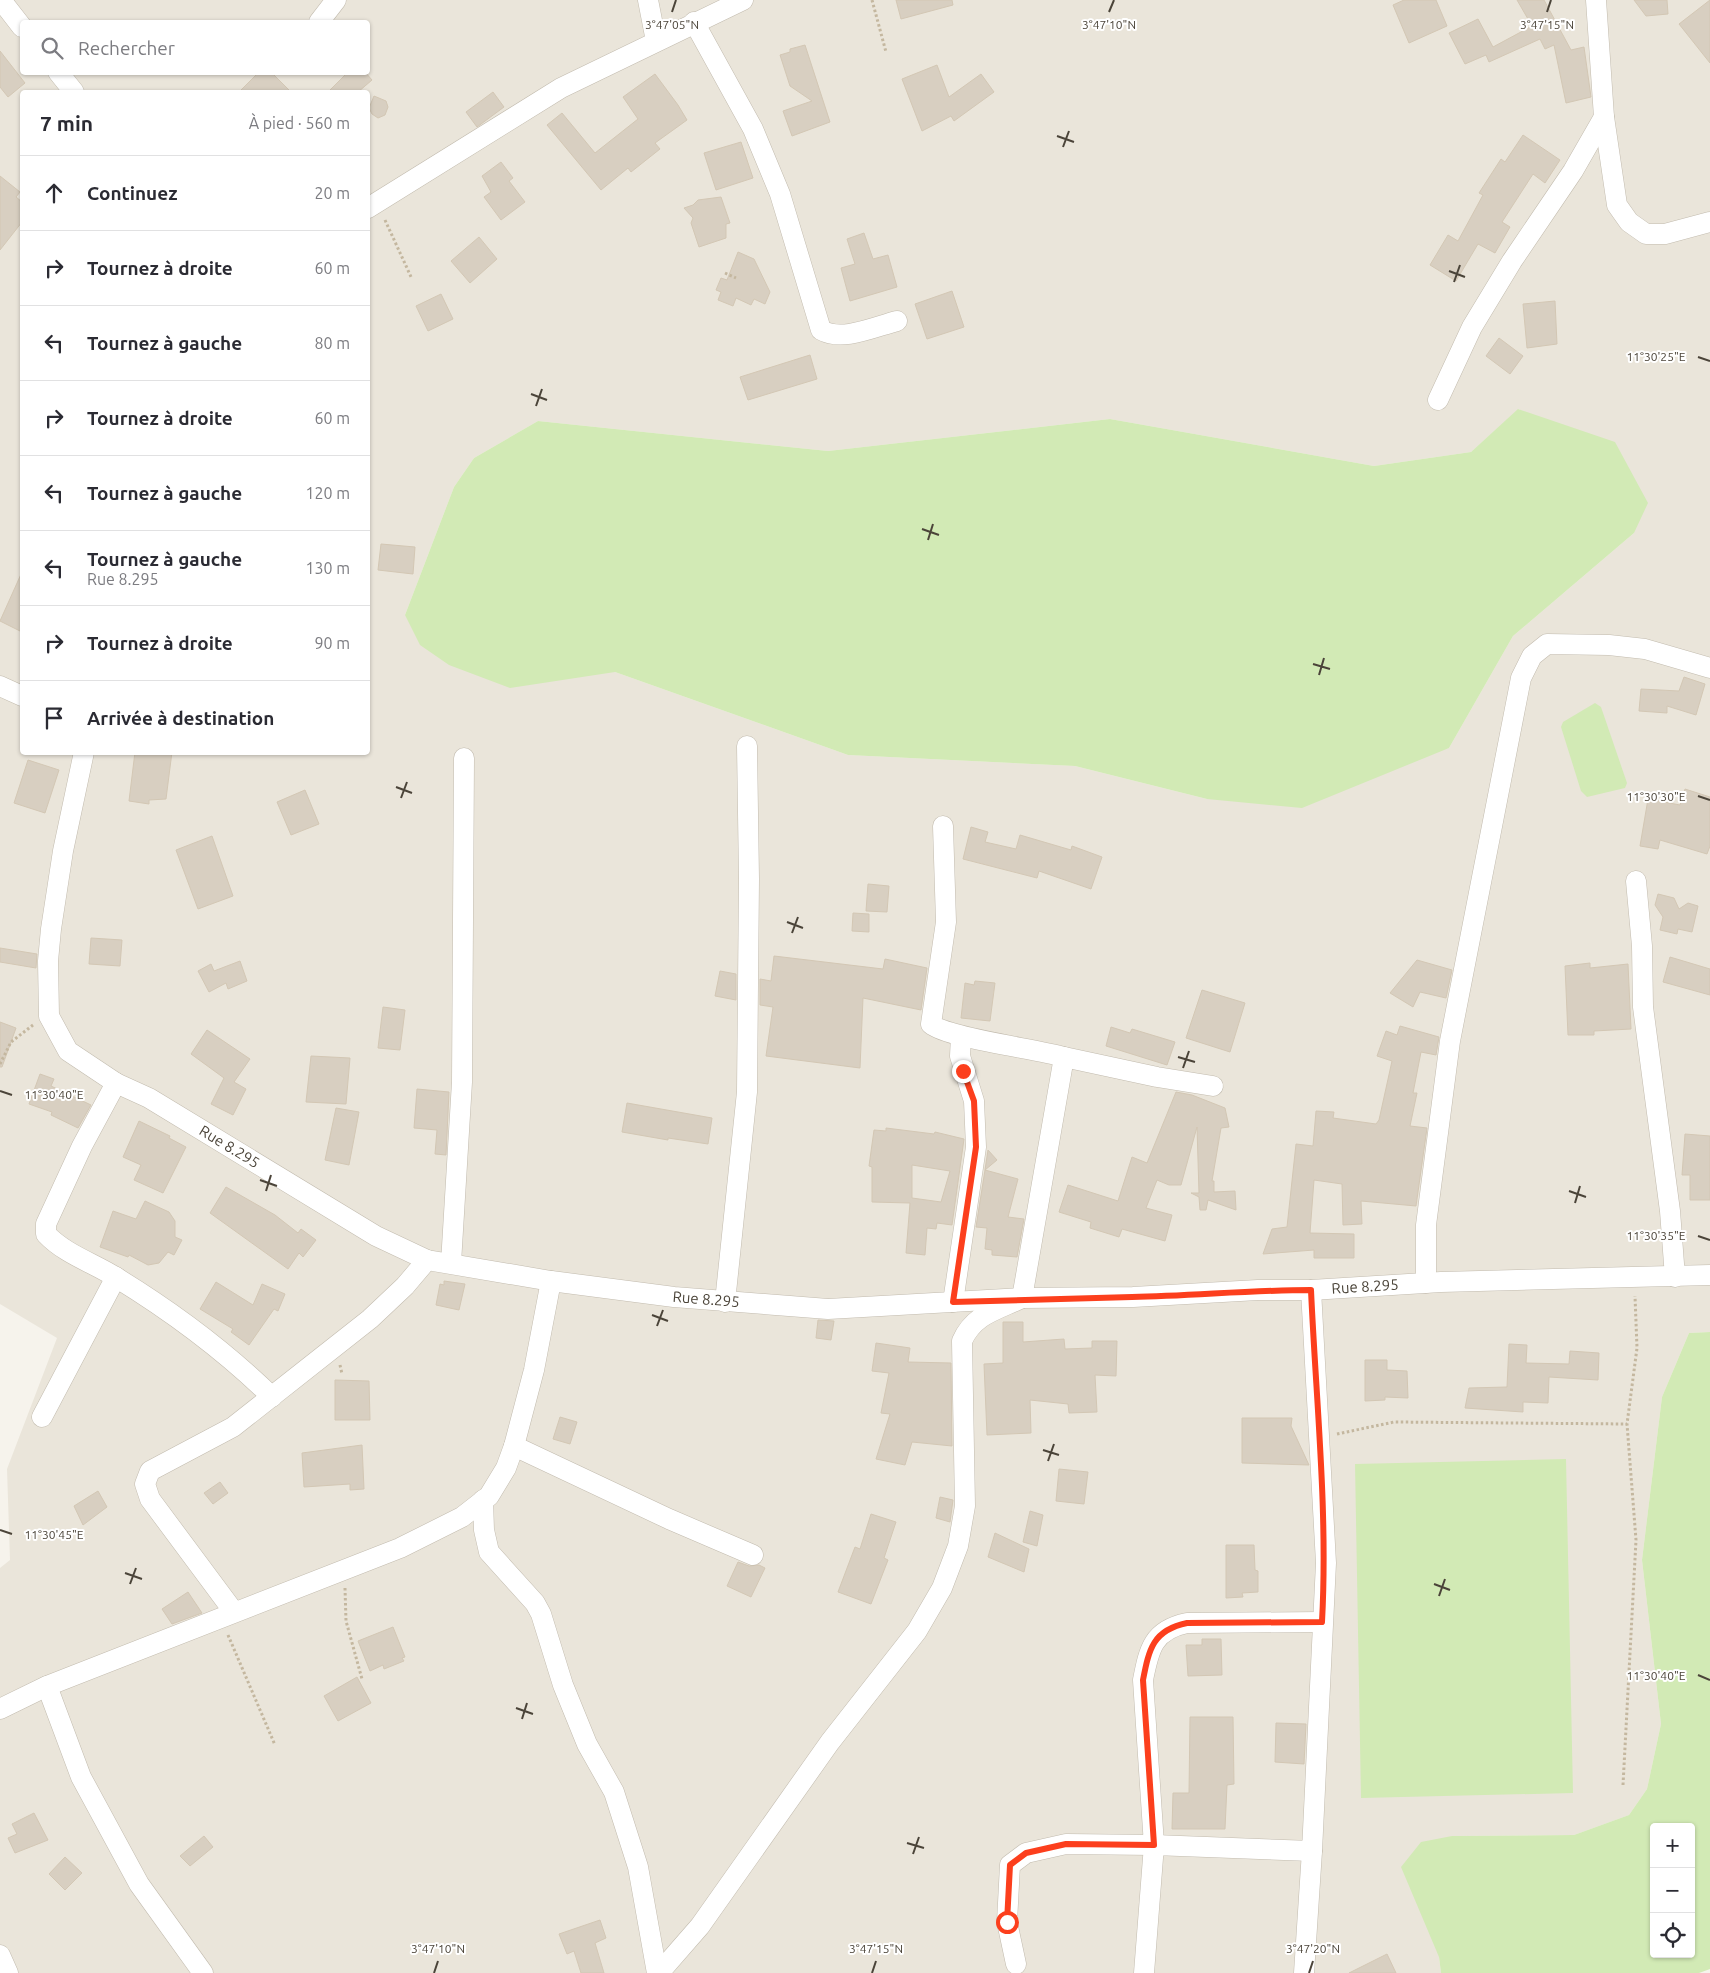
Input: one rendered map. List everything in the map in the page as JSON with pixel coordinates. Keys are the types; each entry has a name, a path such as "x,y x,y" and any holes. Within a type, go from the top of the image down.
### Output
{"street":[{"path":"1,0 20,25"},
{"path":"321,20 336,0"},
{"path":"648,0 656,41"},
{"path":"372,204 561,88 694,22 743,0"},
{"path":"1596,0 1604,117 1617,205 1629,222 1646,234 1665,234 1710,222"},
{"path":"694,22 753,129 780,194 821,330 838,335 897,321"},
{"path":"60,75 72,90"},
{"path":"1438,400 1472,327 1512,261 1573,171 1604,117"},
{"path":"1426,1282 1426,1225 1450,1041 1521,678 1532,656 1547,644 1609,645 1645,649 1710,668"},
{"path":"0,686 20,695"},
{"path":"725,1302 747,1092 749,879 747,746"},
{"name":"Rue 8.295","path":"83,755 64,851 51,929 48,961 48,1016 68,1051 116,1083 149,1098 376,1236 427,1260 551,1282 725,1302 828,1309 1022,1298 1133,1297 1258,1290 1311,1290 1426,1282 1710,1275"},
{"path":"451,1264 462,1082 464,758"},
{"path":"943,826 946,922 931,1024 936,1029 961,1036 1040,1050 1157,1077 1213,1086"},
{"path":"1636,881 1642,946 1643,1007 1670,1211 1674,1277"},
{"path":"953,1302 976,1147 974,1101 960,1056 961,1036"},
{"path":"658,1973 700,1926 830,1742 917,1631 942,1588 958,1546 964,1506 962,1340 968,1328 976,1319 1022,1298 1064,1057"},
{"path":"116,1083 82,1146 46,1224 46,1234 56,1245 116,1277 200,1332 272,1397"},
{"path":"228,1615 150,1500 145,1484 150,1471 233,1427 370,1319 405,1286 427,1260"},
{"path":"42,1417 116,1277"},
{"path":"0,1709 47,1686 400,1548 462,1517 489,1496 506,1468 514,1446 534,1370 551,1282"},
{"path":"1304,1973 1326,1563 1311,1290"},
{"path":"514,1446 669,1519 753,1555"},
{"path":"483,1500 484,1530 490,1552 535,1603 541,1614 563,1685 584,1735 614,1792 638,1867 658,1973"},
{"path":"1144,1973 1154,1845 1143,1680 1148,1656 1156,1638 1171,1626 1187,1623 1322,1622"},
{"path":"47,1686 82,1777 130,1867 203,1973"},
{"path":"1016,1964 1007,1922 1010,1865 1026,1853 1066,1844 1312,1850"},
{"path":"0,1955 8,1973"}],"path":[{"path":"872,0 886,52"},
{"path":"372,204 412,279"},
{"path":"724,273 736,278"},
{"path":"0,1064 11,1042 48,1016"},
{"path":"1623,1785 1636,1540 1627,1424 1637,1348 1634,1278"},
{"path":"1320,1438 1394,1422 1627,1424"},
{"path":"344,1570 346,1621 362,1679"},
{"path":"228,1615 275,1745"}],"shaded area":[{"path":"0,0 1710,0 1710,1332 1689,1333 1662,1397 1642,1560 1661,1724 1647,1789 1629,1815 1574,1835 1452,1836 1439,1957 1441,1973 0,1973 0,1568 10,1560 7,1469 57,1338 0,1304","holes":["1519,409 1634,533 1513,636 1449,748 1207,799 1075,766 848,755 615,672 405,615 454,487 474,458 538,421 828,451 1110,419 1374,466 1471,452"]}],"green space":[{"path":"1518,409 1615,442 1648,503 1634,533 1513,636 1449,748 1302,808 1207,799 1075,766 848,755 615,672 510,688 449,665 420,645 405,615 454,487 474,458 538,421 828,451 1110,419 1374,466 1471,452"},
{"path":"1595,703 1601,707 1627,783 1625,788 1587,797 1581,791 1561,727 1563,722"},
{"path":"1710,1332 1710,1969 1699,1973 1441,1973 1439,1957 1401,1867 1421,1842 1452,1836 1574,1835 1629,1815 1647,1789 1661,1724 1642,1560 1662,1397 1689,1333"},
{"path":"1566,1459 1573,1793 1361,1798 1355,1464"}],"building":[{"path":"896,0 952,0 953,5 901,19"},
{"path":"1404,0 1436,0 1447,26 1409,43 1393,5"},
{"path":"1517,0 1544,0 1571,50 1584,47 1591,97 1566,103 1554,45 1545,49 1540,39 1489,62 1486,55 1465,64 1449,33 1478,19 1493,47 1532,26"},
{"path":"1634,0 1667,0 1668,14 1646,16"},
{"path":"1710,0 1710,63 1679,24"},
{"path":"805,45 830,122 792,136 783,111 812,101 790,86 780,55 790,52 790,49"},
{"path":"0,51 25,83 8,97 0,87"},
{"path":"937,65 949,97 981,74 994,92 954,121 951,116 922,131 902,79"},
{"path":"655,74 687,120 655,143 660,149 631,172 628,168 601,190 547,125 562,113 595,153 638,119 623,97"},
{"path":"256,75 274,75 289,90 241,90"},
{"path":"345,75 368,75 372,80 360,90 330,90"},
{"path":"493,92 504,107 477,127 466,112"},
{"path":"374,96 386,101 388,107 385,115 378,118 372,114 370,106"},
{"path":"1523,135 1560,160 1545,183 1533,174 1502,222 1510,227 1495,253 1478,244 1456,281 1430,265 1448,235 1458,241 1483,195 1479,193 1501,159 1505,162"},
{"path":"741,142 753,178 716,190 704,153"},
{"path":"501,162 513,178 509,181 525,202 501,220 484,197 491,192 482,176"},
{"path":"0,176 20,192 16,197 20,200 20,225 0,250"},
{"path":"721,197 730,223 726,224 726,238 699,247 691,223 693,218 684,208 693,205 698,200"},
{"path":"864,233 873,259 888,255 897,287 850,301 841,268 855,264 847,239"},
{"path":"479,237 497,259 470,283 451,261"},
{"path":"738,252 754,259 770,292 765,304 754,299 751,305 736,298 733,306 718,300 721,292 716,290 721,278 727,280"},
{"path":"952,291 964,327 927,339 915,304"},
{"path":"441,294 453,319 428,331 416,306"},
{"path":"1555,301 1557,344 1527,348 1523,304"},
{"path":"1499,338 1523,356 1510,374 1486,356"},
{"path":"810,355 817,379 748,400 740,377"},
{"path":"381,544 415,547 413,574 378,570"},
{"path":"20,576 20,631 0,621"},
{"path":"1684,677 1705,684 1696,715 1667,706 1667,713 1639,711 1641,689 1679,691"},
{"path":"135,755 172,755 166,799 149,800 149,804 129,801"},
{"path":"28,760 59,770 45,813 14,803"},
{"path":"1685,789 1710,797 1710,846 1707,854 1660,840 1658,849 1640,846 1648,799 1680,805"},
{"path":"305,790 319,824 291,835 277,802"},
{"path":"971,827 988,832 985,842 1016,849 1020,835 1071,850 1072,846 1102,857 1091,889 1039,871 1037,878 963,859"},
{"path":"212,836 233,896 198,909 176,850"},
{"path":"868,884 889,886 887,912 866,911"},
{"path":"1658,894 1674,898 1679,909 1688,903 1698,906 1692,932 1678,929 1677,934 1660,930 1663,917 1655,905"},
{"path":"853,913 869,914 869,932 852,931"},
{"path":"91,938 122,940 120,966 89,964"},
{"path":"0,948 37,954 36,968 0,962"},
{"path":"774,956 883,969 885,959 927,968 921,1010 863,998 860,1068 766,1056 773,1007 760,1005 760,979 771,981"},
{"path":"1670,957 1710,969 1710,995 1663,982"},
{"path":"1417,960 1452,970 1446,998 1420,992 1413,1007 1390,993"},
{"path":"240,961 247,981 228,989 226,983 209,992 198,971 211,964 214,971"},
{"path":"1590,963 1590,968 1628,964 1631,1029 1594,1031 1594,1035 1568,1035 1565,966"},
{"path":"720,971 736,974 736,1000 715,996"},
{"path":"975,981 995,983 990,1021 961,1018 965,983 974,985"},
{"path":"1202,990 1245,1003 1230,1052 1186,1038"},
{"path":"383,1007 405,1010 400,1050 378,1048"},
{"path":"0,1022 16,1028 2,1067 0,1067"},
{"path":"1400,1026 1439,1037 1436,1055 1421,1052 1413,1093 1417,1093 1410,1126 1427,1128 1416,1206 1361,1201 1362,1224 1343,1225 1342,1184 1314,1180 1310,1233 1354,1234 1354,1258 1314,1258 1314,1250 1263,1254 1272,1229 1287,1227 1296,1144 1313,1146 1316,1111 1334,1112 1333,1118 1376,1124 1379,1120 1392,1061 1377,1056 1386,1031 1397,1035"},
{"path":"1111,1027 1130,1033 1132,1029 1175,1042 1167,1065 1106,1046"},
{"path":"207,1030 250,1059 234,1082 246,1089 233,1115 211,1104 224,1078 191,1054"},
{"path":"311,1056 350,1058 346,1104 306,1102"},
{"path":"40,1074 54,1079 51,1086 91,1105 78,1128 51,1115 52,1112 29,1104"},
{"path":"417,1089 449,1092 446,1155 435,1154 437,1130 414,1128"},
{"path":"1176,1092 1192,1095 1225,1108 1229,1127 1221,1128 1212,1181 1214,1181 1214,1192 1235,1191 1236,1210 1208,1200 1206,1210 1200,1210 1199,1197 1191,1193 1199,1193 1197,1127 1181,1185 1169,1185 1157,1180 1146,1208 1172,1215 1165,1241 1122,1229 1119,1237 1090,1228 1091,1222 1059,1212 1068,1185 1118,1201 1132,1157 1147,1163"},
{"path":"627,1103 712,1118 708,1144 668,1138 668,1140 622,1132"},
{"path":"336,1108 359,1112 349,1165 325,1160"},
{"path":"139,1121 170,1136 169,1138 186,1147 163,1193 134,1180 141,1165 123,1157"},
{"path":"886,1128 934,1134 935,1132 964,1139 952,1225 937,1223 936,1229 927,1228 925,1255 906,1253 910,1203 872,1202 872,1167 869,1166 874,1130 886,1131","holes":["912,1165 950,1171 941,1202 912,1198"]},
{"path":"1685,1134 1710,1136 1710,1200 1690,1200 1690,1175 1682,1175"},
{"path":"988,1150 997,1160 985,1170"},
{"path":"985,1170 1018,1179 1008,1217 1024,1219 1017,1257 992,1255 992,1250 985,1249 987,1228 976,1227"},
{"path":"226,1187 275,1215 298,1233 301,1229 316,1240 303,1257 299,1253 288,1269 210,1213"},
{"path":"145,1201 169,1212 175,1221 175,1237 182,1240 174,1255 168,1252 159,1263 148,1265 129,1255 128,1257 100,1247 113,1211 136,1219"},
{"path":"444,1281 465,1284 459,1310 436,1305 440,1284 444,1285"},
{"path":"216,1282 253,1305 262,1284 285,1294 278,1311 274,1309 249,1345 231,1332 233,1329 200,1309"},
{"path":"818,1320 834,1321 831,1340 816,1338"},
{"path":"1003,1322 1023,1322 1023,1342 1064,1339 1065,1349 1092,1348 1092,1341 1117,1341 1116,1376 1095,1375 1097,1412 1069,1413 1068,1404 1030,1400 1031,1433 987,1435 984,1364 1003,1363"},
{"path":"876,1343 910,1348 908,1362 951,1363 952,1446 912,1442 905,1465 876,1459 890,1414 881,1413 889,1373 872,1371"},
{"path":"1509,1344 1527,1345 1526,1363 1569,1364 1570,1351 1599,1353 1598,1380 1549,1377 1548,1403 1523,1402 1523,1412 1465,1408 1469,1388 1507,1387"},
{"path":"1365,1360 1387,1360 1387,1370 1407,1371 1408,1398 1385,1397 1385,1400 1365,1401"},
{"path":"335,1380 369,1381 370,1420 335,1420"},
{"path":"560,1417 577,1422 570,1444 553,1439"},
{"path":"1242,1418 1292,1418 1291,1426 1309,1465 1242,1463"},
{"path":"362,1445 364,1489 350,1490 350,1484 304,1487 302,1453"},
{"path":"1059,1469 1088,1472 1084,1504 1056,1501"},
{"path":"220,1482 228,1493 213,1504 204,1493"},
{"path":"98,1491 107,1507 83,1525 74,1506"},
{"path":"940,1497 953,1500 950,1522 936,1518"},
{"path":"1030,1511 1043,1515 1037,1546 1023,1542"},
{"path":"871,1514 896,1522 884,1558 888,1560 871,1604 838,1592 855,1547 860,1549"},
{"path":"995,1533 1029,1549 1024,1572 988,1557"},
{"path":"1226,1545 1254,1545 1255,1570 1258,1571 1258,1592 1242,1593 1243,1597 1226,1598"},
{"path":"738,1562 749,1566 759,1565 765,1568 751,1597 727,1586"},
{"path":"188,1592 202,1613 172,1624 162,1609"},
{"path":"393,1627 405,1657 402,1658 404,1661 384,1669 383,1665 370,1671 358,1641"},
{"path":"1202,1639 1221,1639 1222,1675 1188,1676 1186,1645 1202,1645"},
{"path":"357,1677 371,1703 338,1721 324,1696"},
{"path":"1190,1717 1233,1717 1234,1784 1227,1785 1225,1829 1172,1829 1173,1793 1189,1793"},
{"path":"1276,1723 1306,1724 1304,1764 1275,1762"},
{"path":"34,1813 48,1840 15,1853 8,1838 17,1834 12,1824"},
{"path":"204,1836 213,1847 190,1866 180,1856"},
{"path":"65,1857 82,1873 65,1890 49,1874"},
{"path":"600,1920 606,1938 595,1943 604,1973 581,1973 574,1951 567,1954 559,1934"},
{"path":"1387,1954 1396,1973 1349,1973"}],"route":[{"path":"963,1071 974,1101 976,1147 953,1302 1022,1298 1133,1297 1258,1290 1311,1290 1325,1513 1326,1563 1322,1622 1187,1623 1171,1626 1156,1638 1148,1656 1143,1680 1154,1845 1108,1846 1066,1844 1026,1853 1010,1865 1007,1922"}]}
